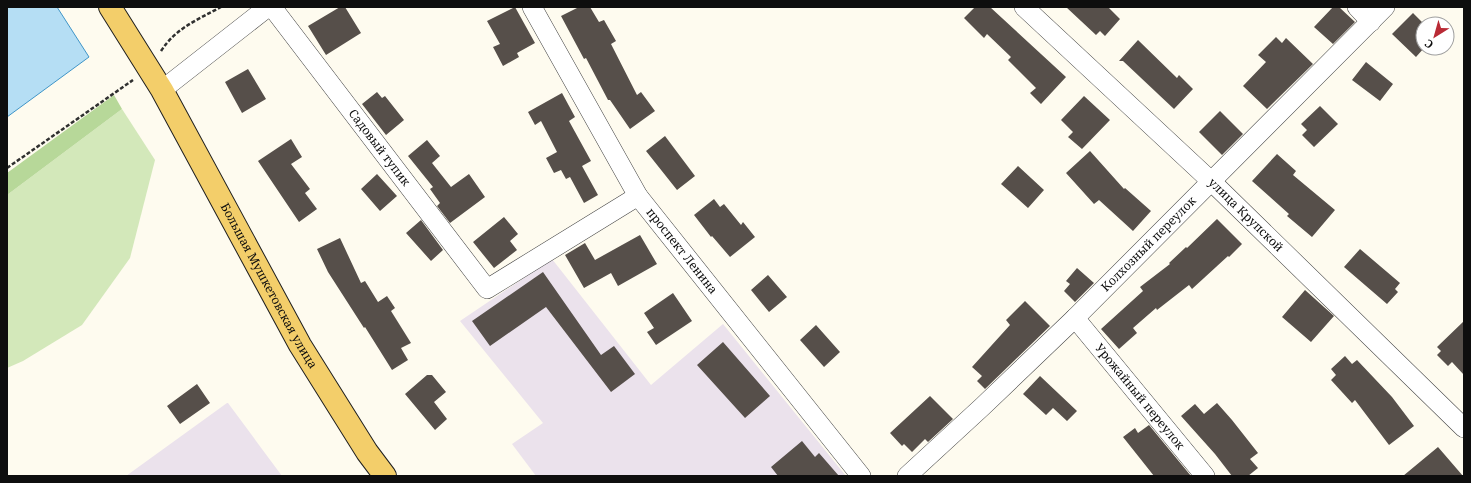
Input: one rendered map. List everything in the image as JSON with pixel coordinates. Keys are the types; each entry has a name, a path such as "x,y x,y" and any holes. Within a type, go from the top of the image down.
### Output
{"main road":[{"name":"Большая Мушкетовская улица","path":"110,7 162,90 300,345 367,452 385,476"}],"street":[{"path":"162,90 268,7"},
{"name":"Садовый тупик","path":"272,7 487,289 638,196"},
{"name":"проспект Ленина","path":"532,7 638,196 861,476"},
{"name":"улица Крупской","path":"1024,7 1212,182 1464,428"},
{"path":"1356,7 1371,22"},
{"name":"Колхозный переулок","path":"907,476 1075,318 1385,7"},
{"name":"Урожайный переулок","path":"1075,318 1205,476"}],"path":[{"path":"7,168 149,70 169,39 183,27 220,7"}],"shaded area":[{"path":"552,259 651,385 723,324 846,476 536,476 512,444 543,423 460,321"},
{"path":"227,403 282,476 126,476"}],"green space":[{"path":"114,95 122,109 7,195 7,173"},
{"path":"122,109 155,160 130,258 82,325 23,361 7,368 7,195"}],"water":[{"path":"7,7 57,7 89,57 7,117"}],"building":[{"path":"340,7 345,7 361,33 326,55 308,26"},
{"path":"515,7 535,43 517,53 519,57 503,66 493,47 500,44 487,21"},
{"path":"579,7 590,7 599,22 604,20 616,41 611,44 637,95 641,92 655,111 630,129 610,100 608,100 586,58 584,59 561,16"},
{"path":"975,7 990,7 1066,77 1041,104 1030,93 1036,88 1008,60 1011,57 987,34 984,38 964,18"},
{"path":"1066,7 1108,7 1120,19 1105,36 1100,31 1096,35"},
{"path":"1333,7 1339,7 1355,22 1333,44 1314,27"},
{"path":"1413,13 1416,16 1416,57 1392,34"},
{"path":"1276,37 1282,43 1286,38 1313,64 1267,109 1243,86 1266,62 1258,55"},
{"path":"1138,40 1177,78 1179,75 1193,89 1174,109 1123,61 1119,61"},
{"path":"1366,62 1393,84 1380,101 1352,80"},
{"path":"248,69 266,99 242,113 225,82"},
{"path":"377,92 382,98 385,96 404,120 386,135 362,104"},
{"path":"562,93 575,117 569,121 591,161 582,166 598,195 584,203 570,177 566,179 561,170 554,173 546,158 557,152 541,121 535,125 528,112"},
{"path":"1084,96 1110,120 1082,149 1068,137 1073,132 1061,120"},
{"path":"1320,106 1338,124 1314,147 1302,135 1307,130 1301,124"},
{"path":"1220,111 1243,134 1222,155 1199,132"},
{"path":"665,136 695,176 677,190 646,151"},
{"path":"291,139 302,157 291,164 310,189 305,193 317,209 299,222 258,161"},
{"path":"427,140 440,156 432,163 451,187 469,174 485,197 450,223 437,206 440,203 430,189 433,187 408,156"},
{"path":"1090,151 1124,189 1125,188 1151,211 1133,231 1099,200 1094,204 1066,173"},
{"path":"1277,154 1296,171 1293,175 1335,210 1312,237 1287,216 1289,214 1252,181"},
{"path":"1018,166 1044,190 1028,208 1001,184"},
{"path":"377,174 397,196 380,211 361,189"},
{"path":"714,199 720,207 724,204 741,225 743,222 755,237 730,257 712,236 711,237 694,215"},
{"path":"504,217 518,234 510,241 517,250 494,268 473,242"},
{"path":"1217,219 1242,244 1192,289 1189,285 1157,310 1156,308 1133,328 1137,333 1119,349 1101,329 1143,291 1140,287 1170,264 1169,263"},
{"path":"421,220 443,250 431,261 406,233"},
{"path":"640,235 657,264 618,286 611,273 584,288 565,255 585,243 595,260"},
{"path":"340,238 361,283 365,281 378,302 387,296 395,308 391,311 411,343 401,348 408,360 392,370 328,272 317,249"},
{"path":"1360,249 1400,283 1395,289 1398,292 1387,304 1344,267"},
{"path":"1077,268 1094,283 1075,302 1064,291 1070,284 1066,281"},
{"path":"543,272 601,355 614,346 635,374 611,392 546,307 490,346 472,321"},
{"path":"768,275 787,297 769,312 751,290"},
{"path":"1305,290 1334,316 1311,342 1282,317"},
{"path":"673,293 692,321 656,345 647,332 654,328 644,313"},
{"path":"1025,301 1050,326 985,389 977,381 982,376 972,367 1010,325 1006,320"},
{"path":"1464,321 1464,375 1452,362 1448,366 1437,355 1441,351 1437,347"},
{"path":"816,325 840,352 824,367 800,340"},
{"path":"723,342 770,396 745,418 697,365"},
{"path":"1345,356 1352,364 1357,360 1392,397 1414,426 1389,445 1355,400 1352,403 1331,380 1336,375 1331,369"},
{"path":"427,375 432,375 446,392 434,402 447,419 435,430 405,394"},
{"path":"1040,376 1077,411 1067,421 1053,408 1046,415 1023,394"},
{"path":"197,384 210,403 180,424 167,406"},
{"path":"930,396 953,419 928,442 925,439 912,452 904,444 902,446 890,433"},
{"path":"1217,403 1258,453 1250,459 1258,468 1248,476 1232,476 1215,454 1181,416 1195,404 1204,414"},
{"path":"1149,425 1191,476 1154,476 1123,437 1135,428 1138,433"},
{"path":"802,441 815,457 819,453 839,476 778,476 771,467"},
{"path":"1438,447 1463,476 1403,476"}]}
